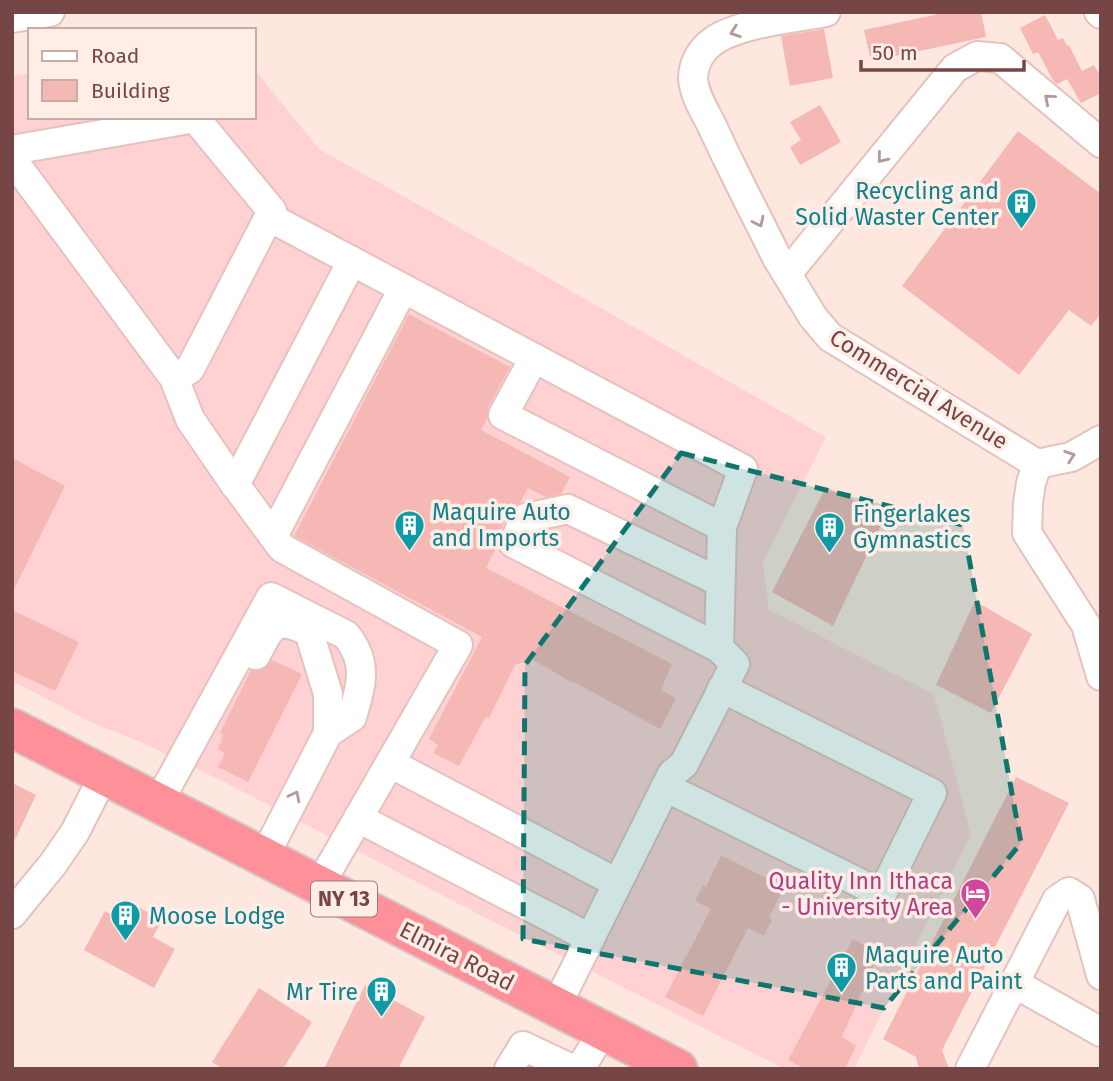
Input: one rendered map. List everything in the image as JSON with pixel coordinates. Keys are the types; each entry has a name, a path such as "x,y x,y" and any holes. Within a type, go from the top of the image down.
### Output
{"highway":[{"name":"Elmira Road","path":"12,728 678,1069"}],"lane":[{"path":"12,19 50,12"},
{"name":"Commercial Avenue","path":"826,12 738,30 714,40 696,62 693,76 695,91 777,258 813,317 830,337 1037,464"},
{"path":"788,274 955,68 977,56 1000,58 1101,143"},
{"path":"12,150 189,119"},
{"path":"174,377 190,369 272,211 196,119"},
{"path":"12,159 174,377 190,419 282,548 458,645 319,886"},
{"path":"269,217 743,469 722,527 719,648"},
{"path":"235,485 352,261"},
{"path":"273,536 403,289"},
{"path":"534,358 503,415 722,527"},
{"path":"1098,659 1086,625 1027,533 1028,503 1037,464 1071,457 1101,440"},
{"path":"556,1007 665,787 672,774 684,764 735,664 719,648 513,543 526,517 568,509 720,582"},
{"path":"158,803 271,597 346,635 355,646 362,682 352,717 328,733"},
{"path":"189,747 215,736 267,634 274,626 292,624 309,632 328,694 328,733 264,857"},
{"path":"665,787 882,894 932,793 722,688"},
{"path":"390,763 617,883"},
{"path":"12,914 75,832 104,775"},
{"path":"358,818 590,938"},
{"path":"970,1069 1057,900 1069,892 1080,900 1101,975"},
{"path":"1014,983 1101,1032"},
{"path":"580,1069 603,1031"},
{"path":"509,1069 523,1046 572,1069"}],"highlighted area":[{"path":"681,453 963,525 1021,843 884,1008 523,939 525,665"}],"shaded area":[{"path":"256,71 319,149 826,437 763,563 769,610 934,694 971,835 854,1069 785,1069 224,782 143,743 97,725 12,681 12,76 28,73 28,119 256,119"}],"building":[{"path":"948,12 981,12 986,37 871,61 864,30"},
{"path":"1045,15 1058,40 1063,38 1067,46 1069,45 1082,71 1094,65 1101,77 1101,93 1081,103 1067,79 1057,84 1054,82 1038,52 1033,54 1020,28"},
{"path":"824,29 833,78 790,86 781,36"},
{"path":"820,105 841,142 800,165 790,147 801,140 790,122"},
{"name":"Recycling and Solid Waster Center","path":"1018,131 1101,194 1101,313 1091,326 1069,310 1019,375 902,286"},
{"name":"Maquire Auto and Imports","path":"409,314 510,367 488,407 487,419 481,430 570,477 561,494 546,497 528,488 520,503 511,510 486,568 672,664 661,690 676,698 660,729 532,659 515,665 489,718 486,716 459,766 433,753 438,745 429,739 482,637 294,536"},
{"path":"12,458 65,486 12,593"},
{"name":"Fingerlakes Gymnastics","path":"826,487 886,515 833,626 772,592"},
{"path":"975,601 1032,634 991,713 936,685"},
{"path":"12,610 79,642 55,691 12,671"},
{"path":"272,660 302,674 248,782 218,767 225,753 218,749 223,735 220,733 251,670 264,669"},
{"name":"Quality Inn Ithaca - University Area","path":"1016,777 1069,803 942,1050 949,1069 919,1069 916,1057 883,1039"},
{"path":"12,783 36,795 12,846"},
{"path":"721,855 784,887 769,918 772,920 764,936 748,928 703,1016 665,997 711,909 695,901 703,885 706,887"},
{"name":"Moose Lodge","path":"136,906 162,920 153,937 175,949 154,988 84,950 105,911 127,923"},
{"name":"Maquire Auto Parts and Paint","path":"853,939 879,953 842,1037 856,1046 845,1069 805,1069 788,1060"},
{"path":"365,985 425,1017 398,1069 324,1069"},
{"path":"259,988 312,1022 283,1069 223,1069 212,1062"}],"place":[{"name":"Recycling and Solid Waster Center","path":"1022,231"},
{"name":"Maquire Auto and Imports","path":"409,552"},
{"name":"Fingerlakes Gymnastics","path":"830,554"},
{"name":"Quality Inn Ithaca - University Area","path":"976,921"},
{"name":"Moose Lodge","path":"126,943"},
{"name":"Maquire Auto Parts and Paint","path":"842,995"},
{"name":"Mr Tire","path":"381,1019"}]}
